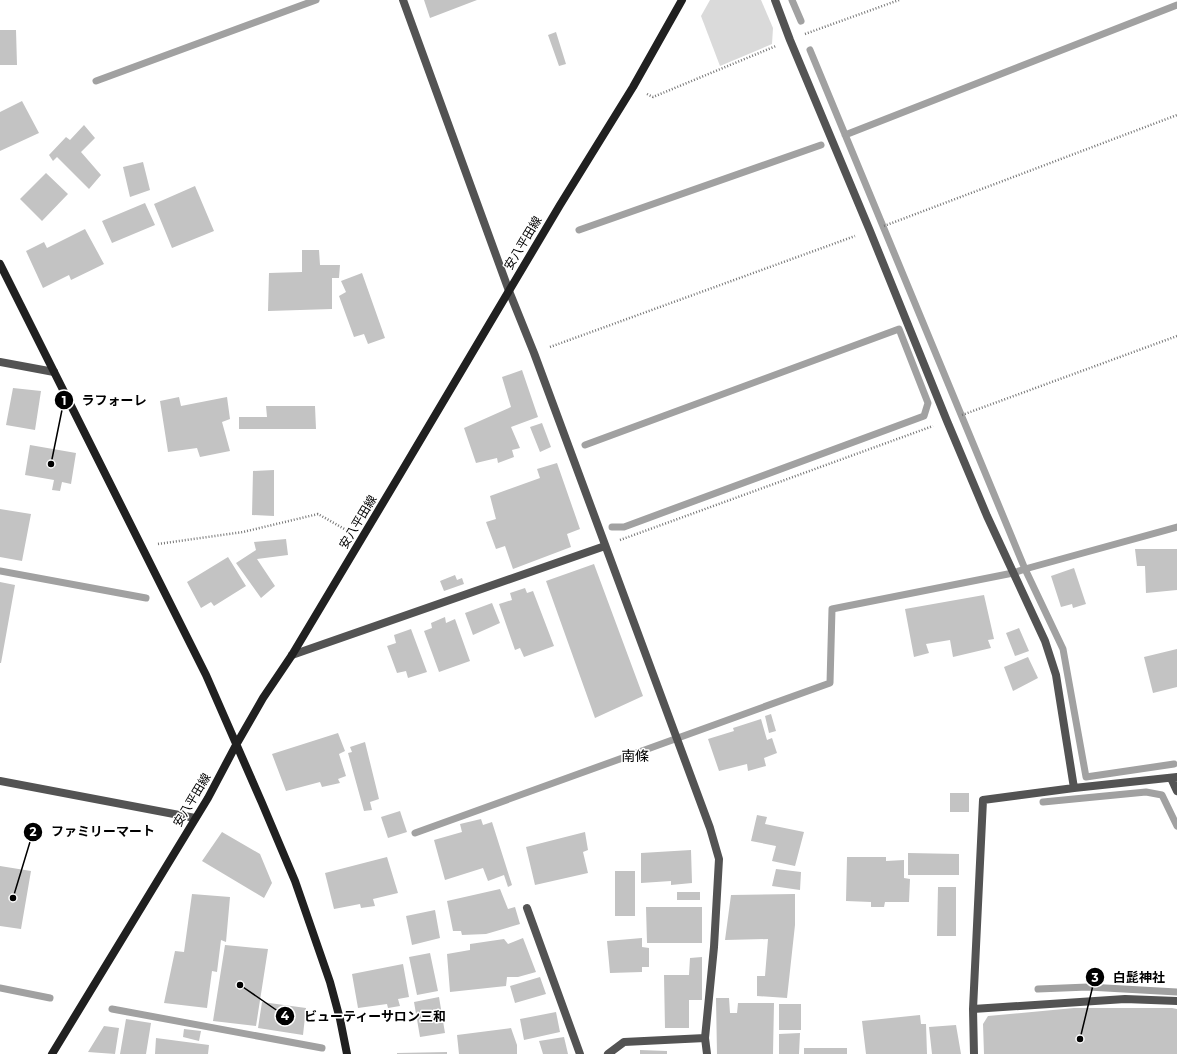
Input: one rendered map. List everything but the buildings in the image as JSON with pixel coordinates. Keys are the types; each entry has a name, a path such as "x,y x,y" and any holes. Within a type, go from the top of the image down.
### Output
{"main road":[{"name":"安八平田線","path":"52,1054 208,798 263,698 292,655 509,291 633,87 682,0"},
{"path":"0,264 206,675 295,881 330,982 340,1019 347,1054"}],"street":[{"path":"403,0 509,291 537,360 710,828 718,859 714,947 705,1038 707,1054"},
{"path":"775,0 790,40 987,516 1045,641 1056,675 1074,788"},
{"path":"0,362 54,372"},
{"path":"292,655 605,546"},
{"path":"974,1054 973,1009 983,800 1174,777 1177,791"},
{"path":"0,781 195,818"},
{"path":"527,908 580,1054"},
{"path":"973,1009 1125,999 1177,1001"},
{"path":"608,1054 624,1042 705,1038"}],"path":[{"path":"633,87 654,97 790,40 899,0"},
{"path":"605,546 1177,336"},
{"path":"141,546 243,532 318,514 338,524 361,540"}],"shaded area":[{"path":"710,0 761,0 773,28 772,44 720,66 701,16"}],"waterway":[{"path":"96,81 316,0"},
{"path":"792,0 801,21"},
{"path":"845,135 1177,5"},
{"path":"415,833 830,683 832,609 1013,573 1025,569 810,50"},
{"path":"579,230 821,145"},
{"path":"585,445 899,329 928,403 924,416 624,527 612,527"},
{"path":"1174,764 1086,777 1063,649 1025,569 1177,527"},
{"path":"0,571 146,598"},
{"path":"1043,802 1146,792 1162,795 1177,826"},
{"path":"1038,989 1088,987 1177,992"},
{"path":"0,988 50,998"},
{"path":"112,1009 322,1048"}],"place":[{"name":"ラフォーレ","path":"51,464"},
{"name":"ファミリーマート","path":"13,898"},
{"name":"ビューティーサロン三和","path":"240,985"},
{"name":"白髭神社","path":"1080,1039"}],"district":[{"name":"南條","path":"635,756"}]}
